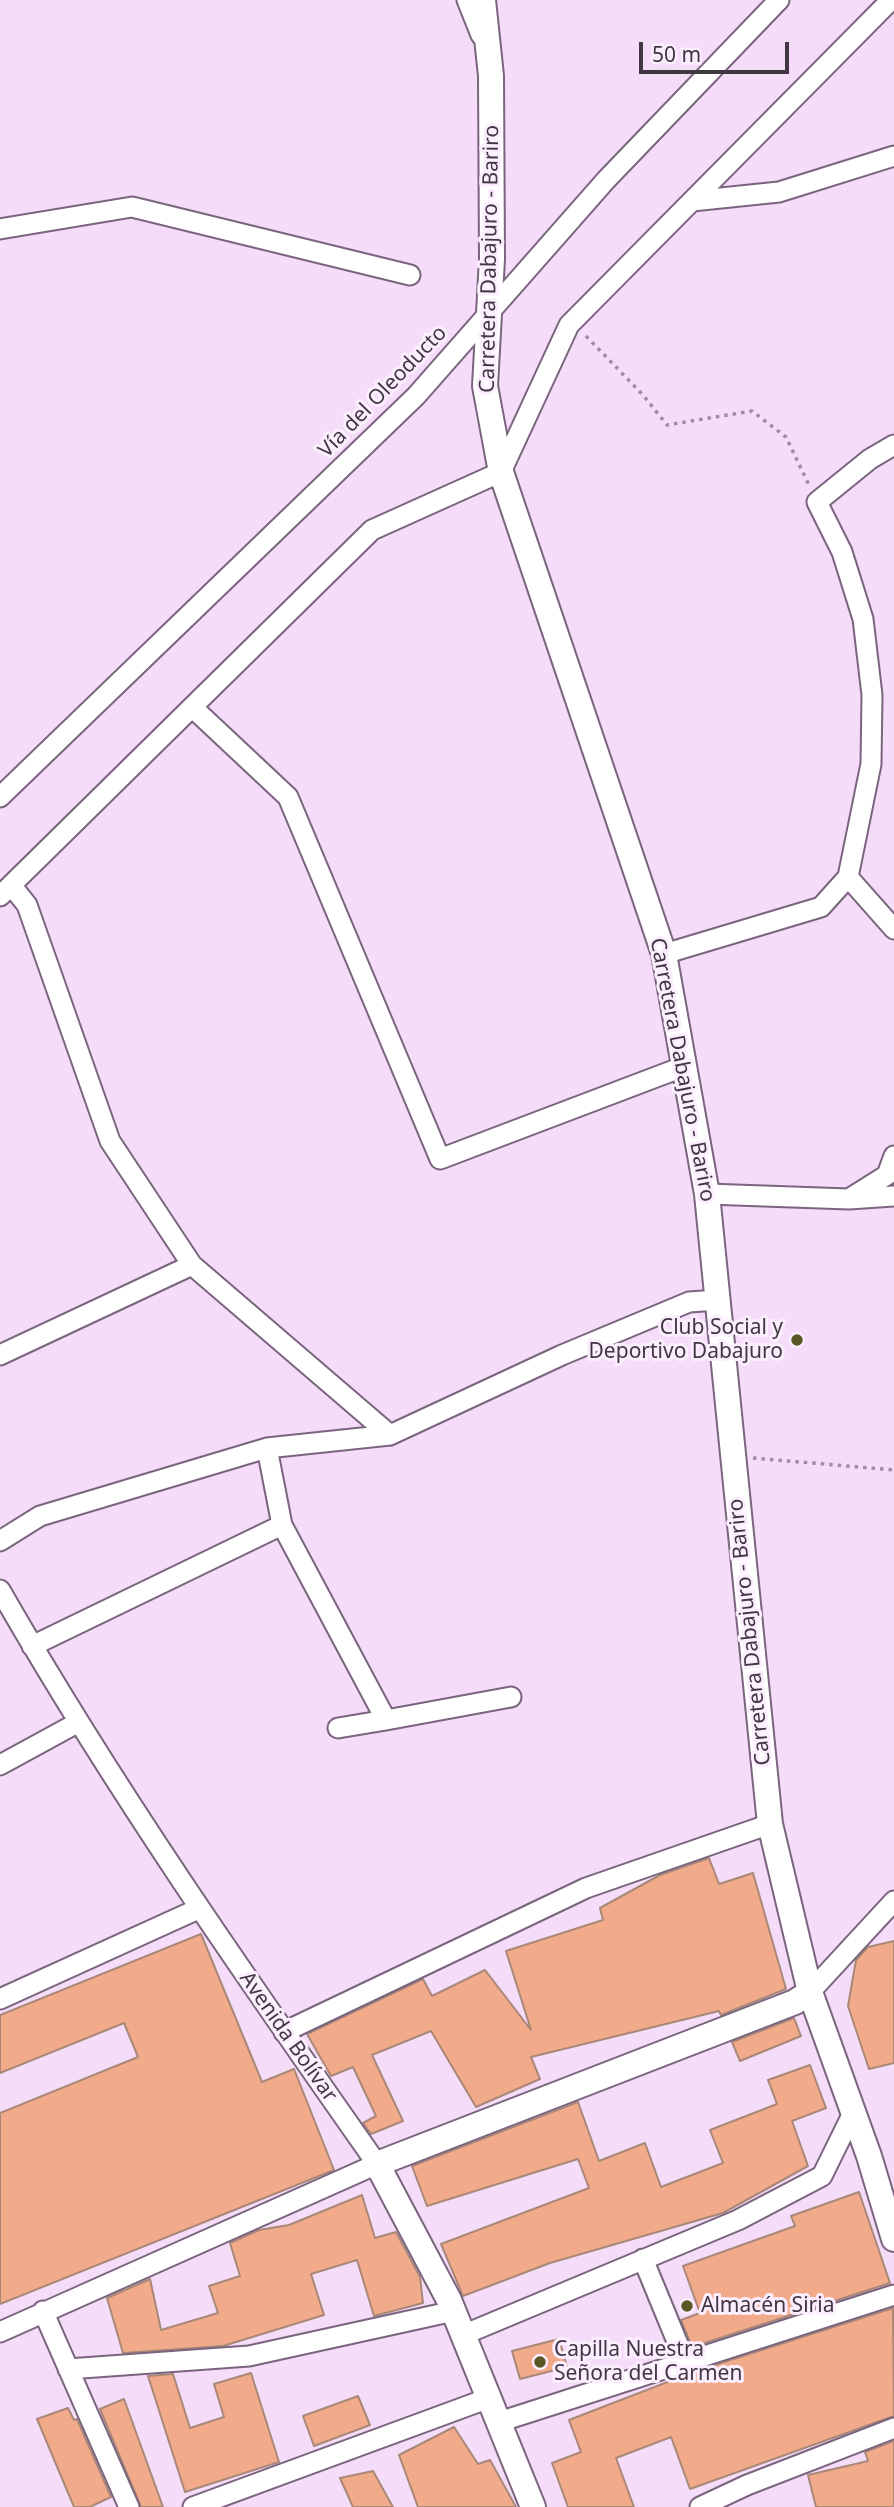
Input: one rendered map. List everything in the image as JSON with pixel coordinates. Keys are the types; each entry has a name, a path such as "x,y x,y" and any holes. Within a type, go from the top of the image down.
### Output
{"street":[{"path":"467,0 489,56"},
{"name":"Carretera Dabajuro - Bariro","path":"483,0 489,56 492,259 485,386 501,472 664,954 707,1194 769,1824 810,1992 894,2239"},
{"name":"Vía del Oleoducto","path":"0,797 416,396 606,180 779,0"},
{"path":"390,1435 192,1265 110,1142 27,905 6,890 372,530 501,472 569,325 891,0"},
{"path":"692,201 779,192 894,156"},
{"path":"0,229 132,207 410,275"},
{"path":"664,954 821,907 848,877 871,764 872,695 863,619 842,552 817,502 870,459 894,445"},
{"path":"192,707 288,797 440,1159 685,1066"},
{"path":"848,877 894,929"},
{"path":"849,1199 887,1175 894,1156"},
{"path":"707,1194 849,1199 894,1196"},
{"path":"0,1355 192,1265"},
{"path":"0,1541 40,1516 267,1448 390,1435 562,1355 689,1302 718,1300"},
{"path":"267,1448 282,1525 386,1720"},
{"path":"32,1646 282,1525"},
{"name":"Avenida Bolívar","path":"0,1590 77,1723 198,1909 377,2164 453,2311 533,2507"},
{"path":"338,1728 511,1697"},
{"path":"0,1765 77,1723"},
{"path":"284,2032 586,1888 769,1824"},
{"path":"0,2332 377,2164 795,2002 810,1992 894,1901"},
{"path":"0,1999 198,1909"},
{"path":"463,2335 738,2220 822,2176 853,2113"},
{"path":"643,2259 685,2361"},
{"path":"499,2422 894,2295"},
{"path":"43,2311 129,2507"},
{"path":"68,2369 249,2356 453,2311"},
{"path":"193,2507 489,2398"},
{"path":"700,2507 747,2485 894,2428"}],"path":[{"path":"569,325 589,339 643,395 667,425 752,411 786,437 817,502"},
{"path":"733,1457 894,1469"}],"building":[{"path":"709,1858 719,1884 753,1873 786,1989 721,2015 719,2011 531,2057 540,2079 476,2107 431,2031 372,2055 403,2121 371,2134 363,2123 376,2116 353,2067 331,2076 307,2034 423,1979 432,1996 485,1970 531,2030 506,1951 603,1920 600,1908 660,1875"},
{"path":"201,1934 262,2082 294,2069 334,2170 0,2304 0,2113 138,2057 124,2023 0,2073 0,2015"},
{"path":"894,1941 894,2063 869,2069 848,2006 856,1960 868,1947"},
{"path":"794,2018 801,2036 740,2061 732,2042"},
{"path":"810,2065 826,2108 792,2121 808,2166 723,2213 550,2263 463,2296 441,2244 589,2188 578,2159 427,2206 412,2166 578,2102 599,2161 645,2143 661,2187 723,2163 710,2130 777,2104 768,2080"},
{"path":"859,2192 890,2283 692,2347 681,2320 700,2313 683,2266 795,2226 791,2216"},
{"path":"362,2195 375,2238 396,2232 420,2277 423,2303 374,2316 357,2260 311,2274 324,2315 223,2346 123,2353 107,2298 150,2279 161,2330 218,2313 209,2286 240,2276 230,2243 259,2230 289,2225"},
{"path":"893,2308 894,2416 690,2489 671,2437 616,2458 634,2507 568,2507 552,2463 581,2452 569,2420 696,2371"},
{"name":"Capilla Nuestra Señora del Carmen","path":"559,2339 567,2367 520,2379 512,2351"},
{"path":"251,2373 279,2462 185,2492 148,2376 173,2374 190,2428 224,2417 214,2384"},
{"path":"358,2396 370,2425 314,2446 303,2416"},
{"path":"124,2399 163,2507 141,2507 100,2409"},
{"path":"68,2408 74,2420 77,2419 111,2497 90,2507 74,2507 37,2419"},
{"path":"454,2427 478,2464 490,2460 516,2507 418,2507 399,2455"},
{"path":"894,2441 894,2507 816,2507 808,2475 868,2461 865,2452"},
{"path":"373,2471 393,2507 353,2507 340,2478"}],"place":[{"name":"Club Social y Deportivo Dabajuro","path":"797,1340"},
{"name":"Almacén Siria","path":"687,2306"},
{"name":"Capilla Nuestra Señora del Carmen","path":"540,2362"}]}
